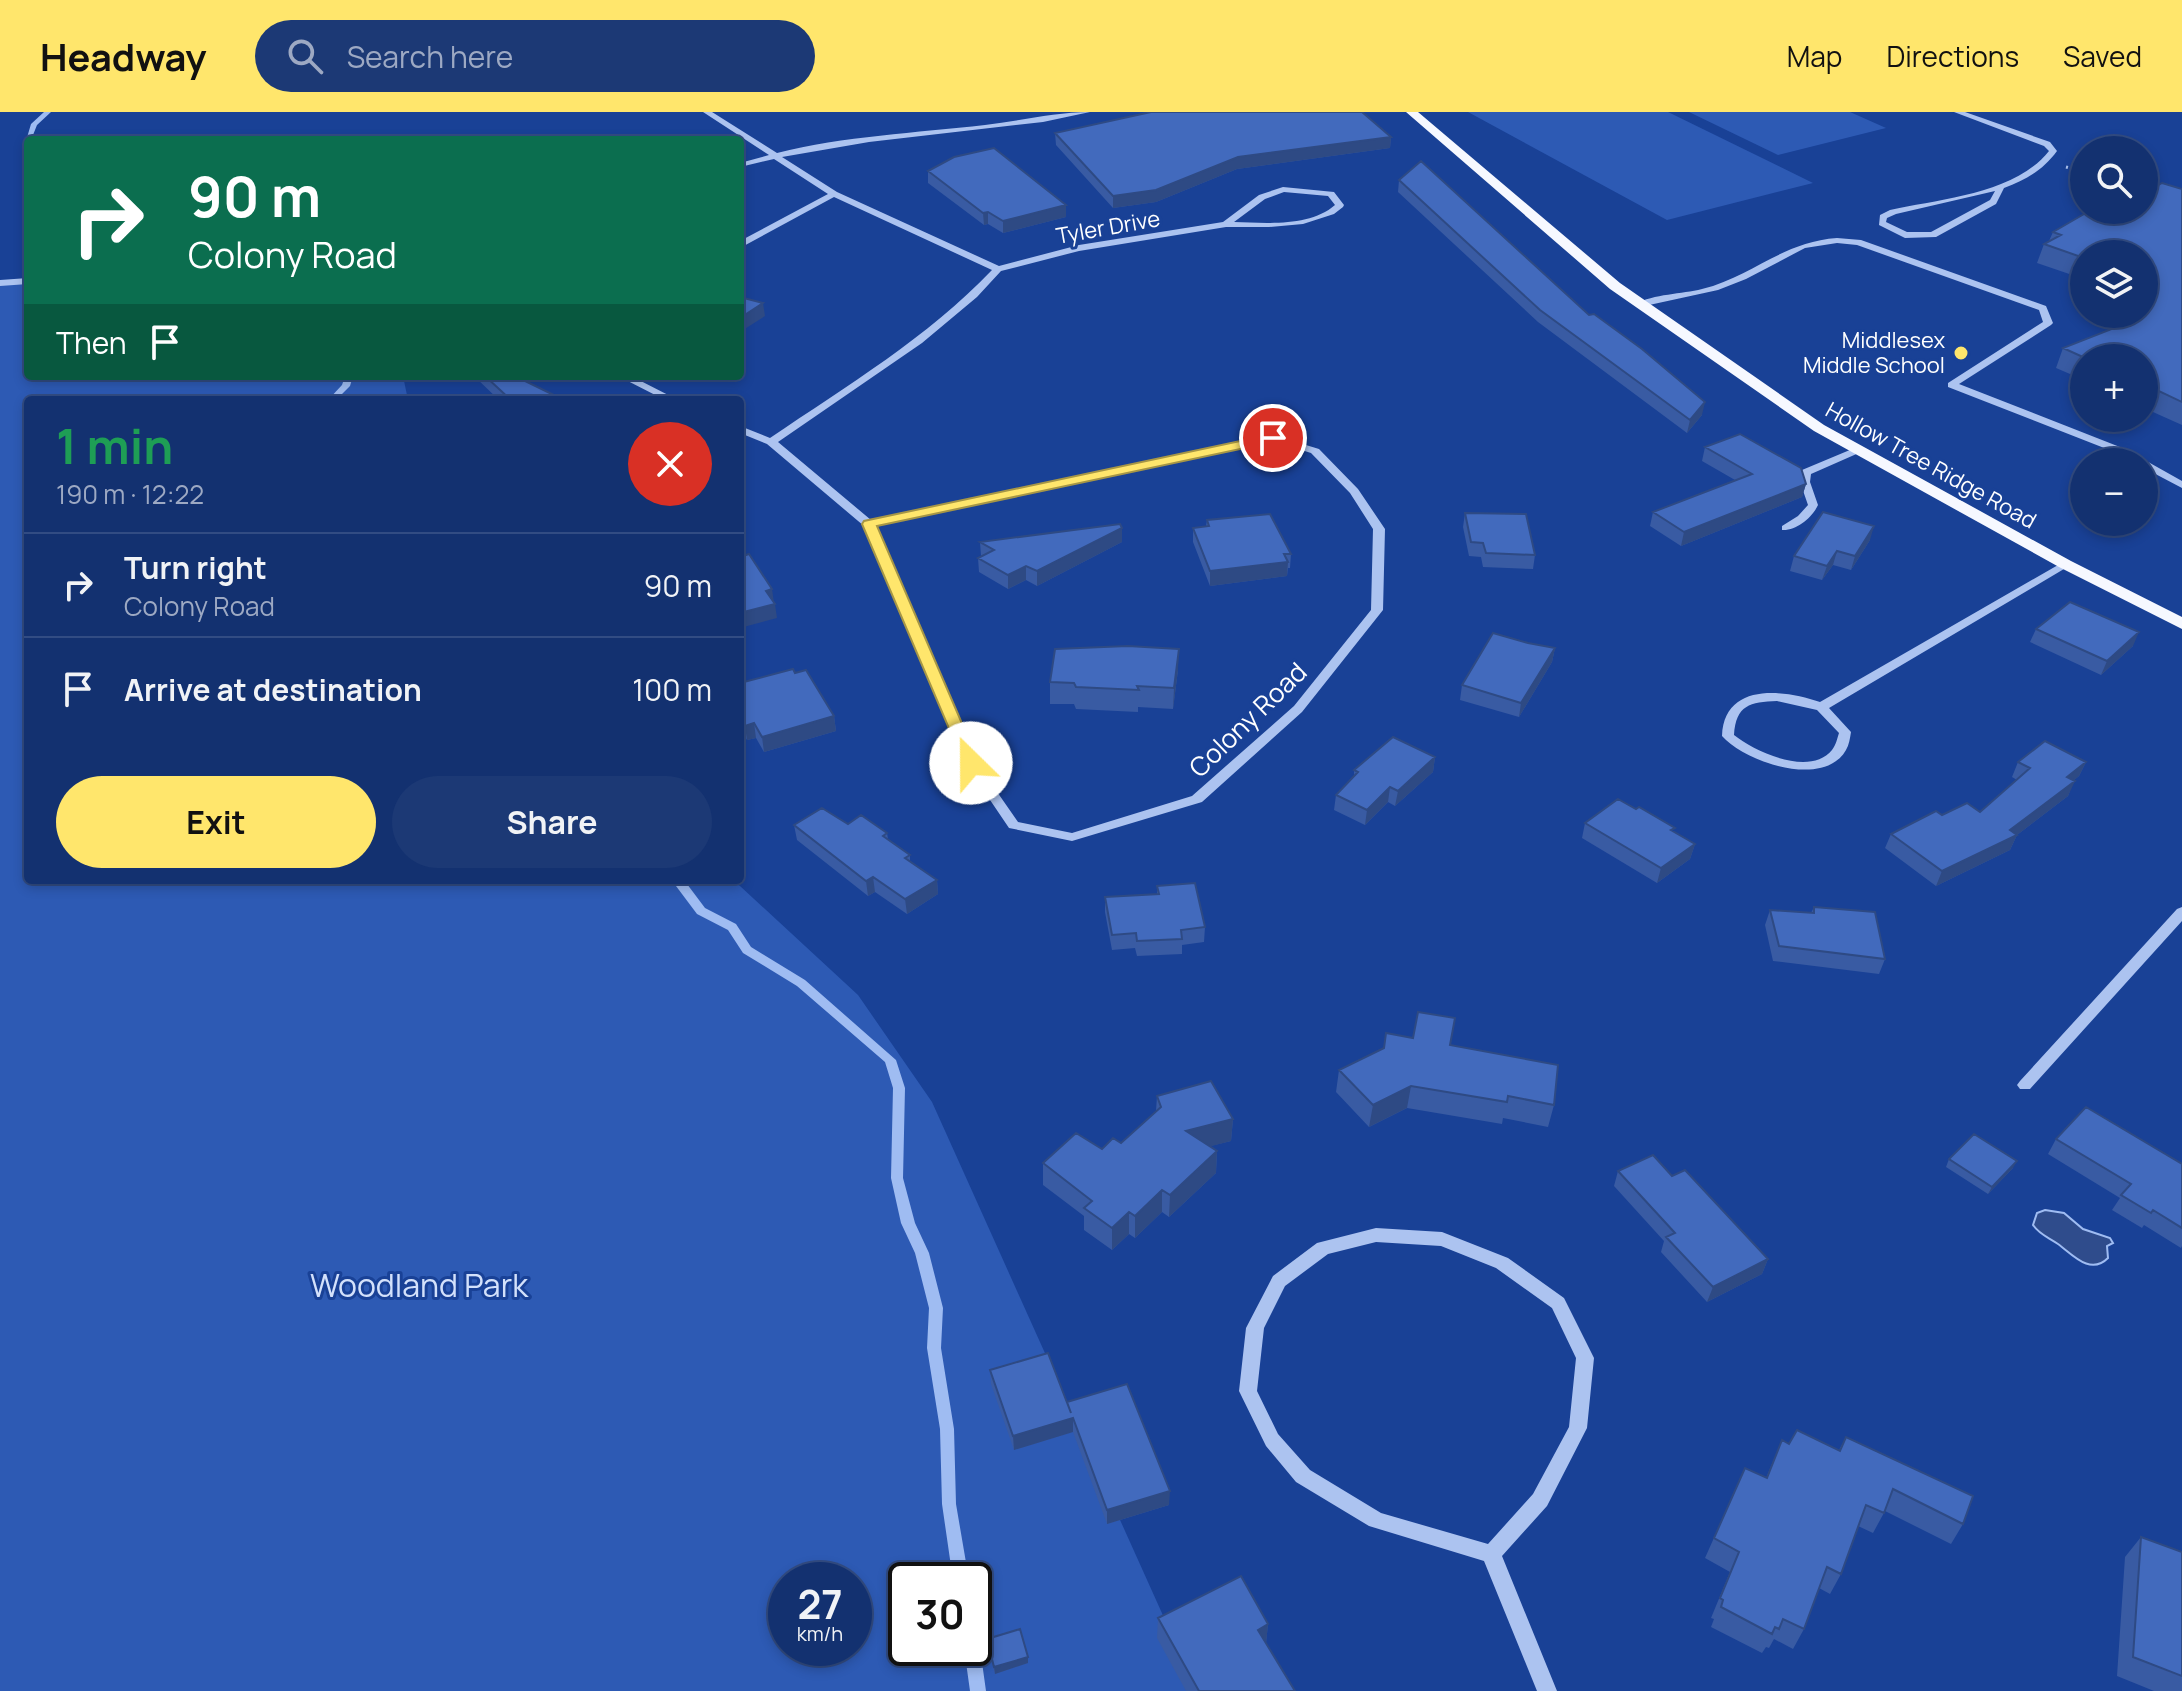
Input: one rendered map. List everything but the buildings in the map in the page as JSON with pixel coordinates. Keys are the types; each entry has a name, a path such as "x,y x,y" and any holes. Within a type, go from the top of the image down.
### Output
{"main road":[{"name":"Hollow Tree Ridge Road","path":"1411,112 1640,304 1796,413 1857,450 2065,564 2182,624"}],"street":[{"path":"707,112 834,194 998,269 977,293 910,346 771,442"},
{"path":"744,164 844,142 1034,123 1086,112"},
{"path":"1958,112 2047,144 2053,151 2048,162 2000,189 1893,212 1883,217 1882,223 1905,235 1933,235 1993,202 2000,189"},
{"name":"Tyler Drive","path":"998,269 1079,248 1226,224 1286,223 1325,215 1340,205 1331,194 1283,189 1262,197 1226,224"},
{"path":"744,243 834,194"},
{"path":"1640,304 1726,285 1815,240 1833,238 1858,242 2043,308 2048,323 1951,385 2113,448"},
{"path":"0,283 24,281"},
{"path":"631,380 665,396"},
{"name":"Colony Road","path":"744,431 771,442 869,524 971,763 1014,825 1072,837 1197,799 1298,709 1377,610 1379,529 1354,491 1315,451 1273,438 869,524"},
{"path":"1786,528 1803,519 1814,507 1815,501 1804,479 1806,472 1857,450"},
{"path":"2158,471 2182,485"},
{"path":"1821,707 2065,564"},
{"path":"1760,697 1804,699 1821,707 1845,732 1840,754 1830,761 1798,765 1763,758 1737,746 1728,736 1729,716 1735,708 1760,697"},
{"path":"2025,1085 2182,912"},
{"path":"1376,1235 1442,1239 1502,1263 1558,1303 1585,1358 1578,1428 1540,1500 1491,1554 1376,1520 1303,1476 1272,1440 1248,1391 1255,1328 1279,1281 1323,1248 1376,1235"},
{"path":"1491,1554 1547,1691"}],"green space":[{"path":"1468,112 1668,112 1813,183 1667,220"},
{"path":"1689,112 1850,112 1886,128 1778,155"},
{"name":"Woodland Park","path":"24,279 24,380 404,380 407,396 24,396 24,884 740,886 858,995 932,1102 1197,1691 0,1691 0,281"}],"shaded area":[{"path":"2045,1210 2064,1213 2083,1229 2110,1238 2113,1243 2107,1246 2108,1258 2095,1265 2082,1262 2041,1234 2033,1225 2037,1213"}],"waterway":[{"path":"30,136 34,124 48,112"},
{"path":"336,396 348,380"},
{"path":"681,884 701,911 732,927 747,950 801,983 890,1060 899,1088 897,1178 936,1308 934,1348 947,1429 949,1504 958,1562"},
{"path":"975,1666 978,1691"}],"place":[{"name":"Middlesex Middle School","path":"1961,353"}],"route":[{"path":"971,763 869,524 1273,438"}]}
